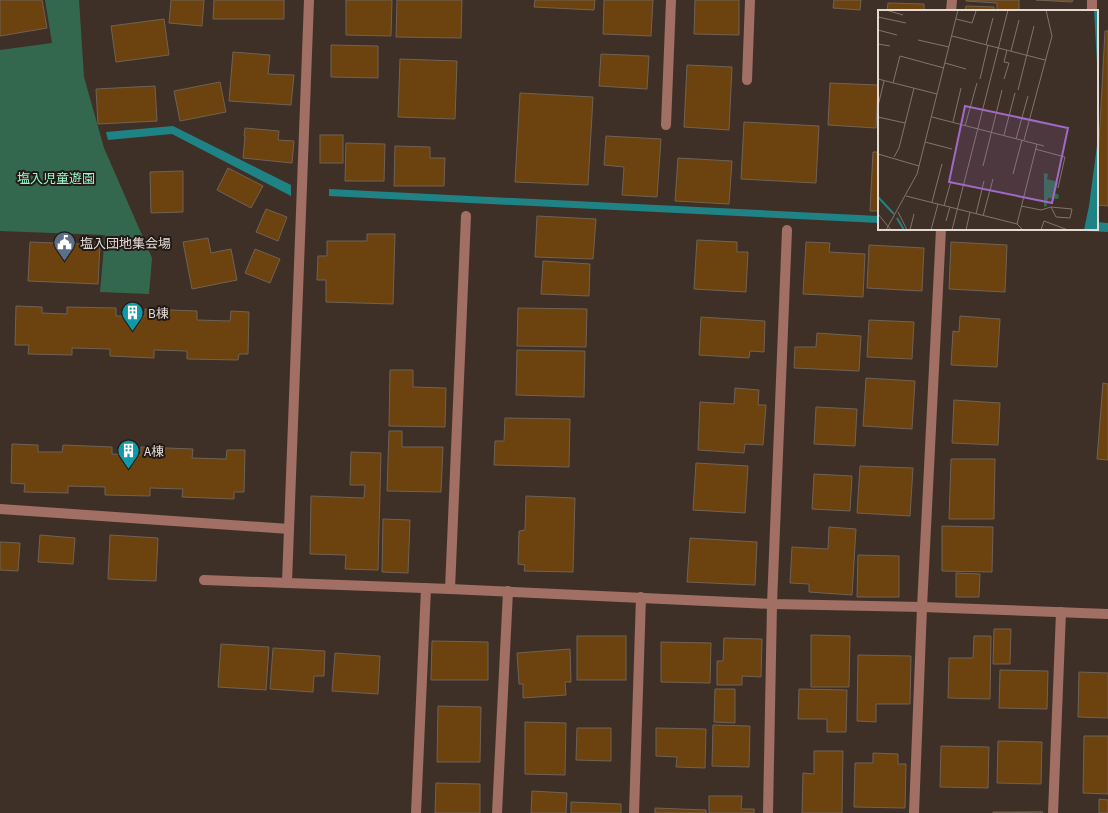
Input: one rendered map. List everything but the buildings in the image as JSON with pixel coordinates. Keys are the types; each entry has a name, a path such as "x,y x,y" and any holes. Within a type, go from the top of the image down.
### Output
{"street":[{"path":"287,582 309,0"},
{"path":"666,125 671,0"},
{"path":"747,80 750,0"},
{"path":"951,10 952,0"},
{"path":"450,588 466,216"},
{"path":"768,813 772,604 786,230"},
{"path":"914,813 922,607 941,230"},
{"path":"0,509 289,529"},
{"path":"204,580 450,588 772,604 922,607 1108,614"},
{"path":"416,813 426,588"},
{"path":"497,813 508,591"},
{"path":"634,813 641,597"},
{"path":"1053,813 1061,612"}],"green space":[{"name":"塩入児童遊園","path":"45,0 79,0 84,77 104,148 152,258 149,294 100,292 105,235 0,231 0,50 52,43"}],"water":[{"path":"173,126 291,185 291,196 172,134 108,140 106,132"},
{"path":"329,189 878,216 878,223 329,196"},
{"path":"1098,222 1108,223 1108,232 1063,230 1098,230"}],"place":[{"name":"塩入団地集会場","path":"64,262"},
{"name":"B棟","path":"132,332"},
{"name":"A棟","path":"128,470"}]}
